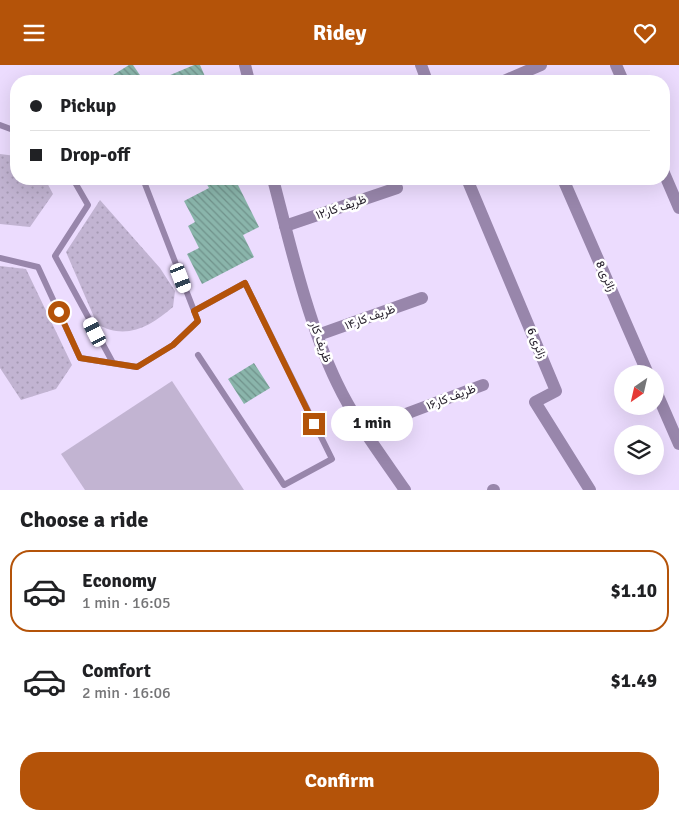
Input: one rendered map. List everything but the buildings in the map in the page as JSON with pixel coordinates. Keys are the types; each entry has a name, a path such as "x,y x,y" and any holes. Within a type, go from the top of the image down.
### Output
{"street":[{"path":"517,74 541,65"},
{"name":"ظریف کار","path":"275,185 318,335 337,383 363,430 404,490"},
{"name":"6 زائری","path":"470,185 556,391 535,402 590,490"},
{"name":"8 زائری","path":"566,185 644,365"},
{"path":"669,185 679,208"},
{"name":"ظریف کار۱۲","path":"285,226 397,188"},
{"name":"ظریف کار۱۴","path":"318,335 422,298"},
{"name":"ظریف کار۱۶","path":"363,430 483,385"},
{"path":"664,410 679,444"}],"lane":[{"path":"76,185 88,205 55,255 113,363"},
{"path":"0,257 38,267 80,358 137,367 173,345 198,321 145,185"},
{"path":"194,311 245,283 332,459 284,485 198,355"}],"shaded area":[{"path":"0,154 10,155 10,185 48,185 53,194 30,227 0,224"},
{"path":"100,200 160,268 175,291 173,307 156,320 138,329 118,331 97,324 66,252"},
{"path":"0,266 26,269 72,365 56,389 21,400 0,368"},
{"path":"172,381 244,490 85,490 61,454"}],"route":[{"path":"59,312 80,358 137,367 173,345 198,321 194,311 245,283 314,424"}]}
